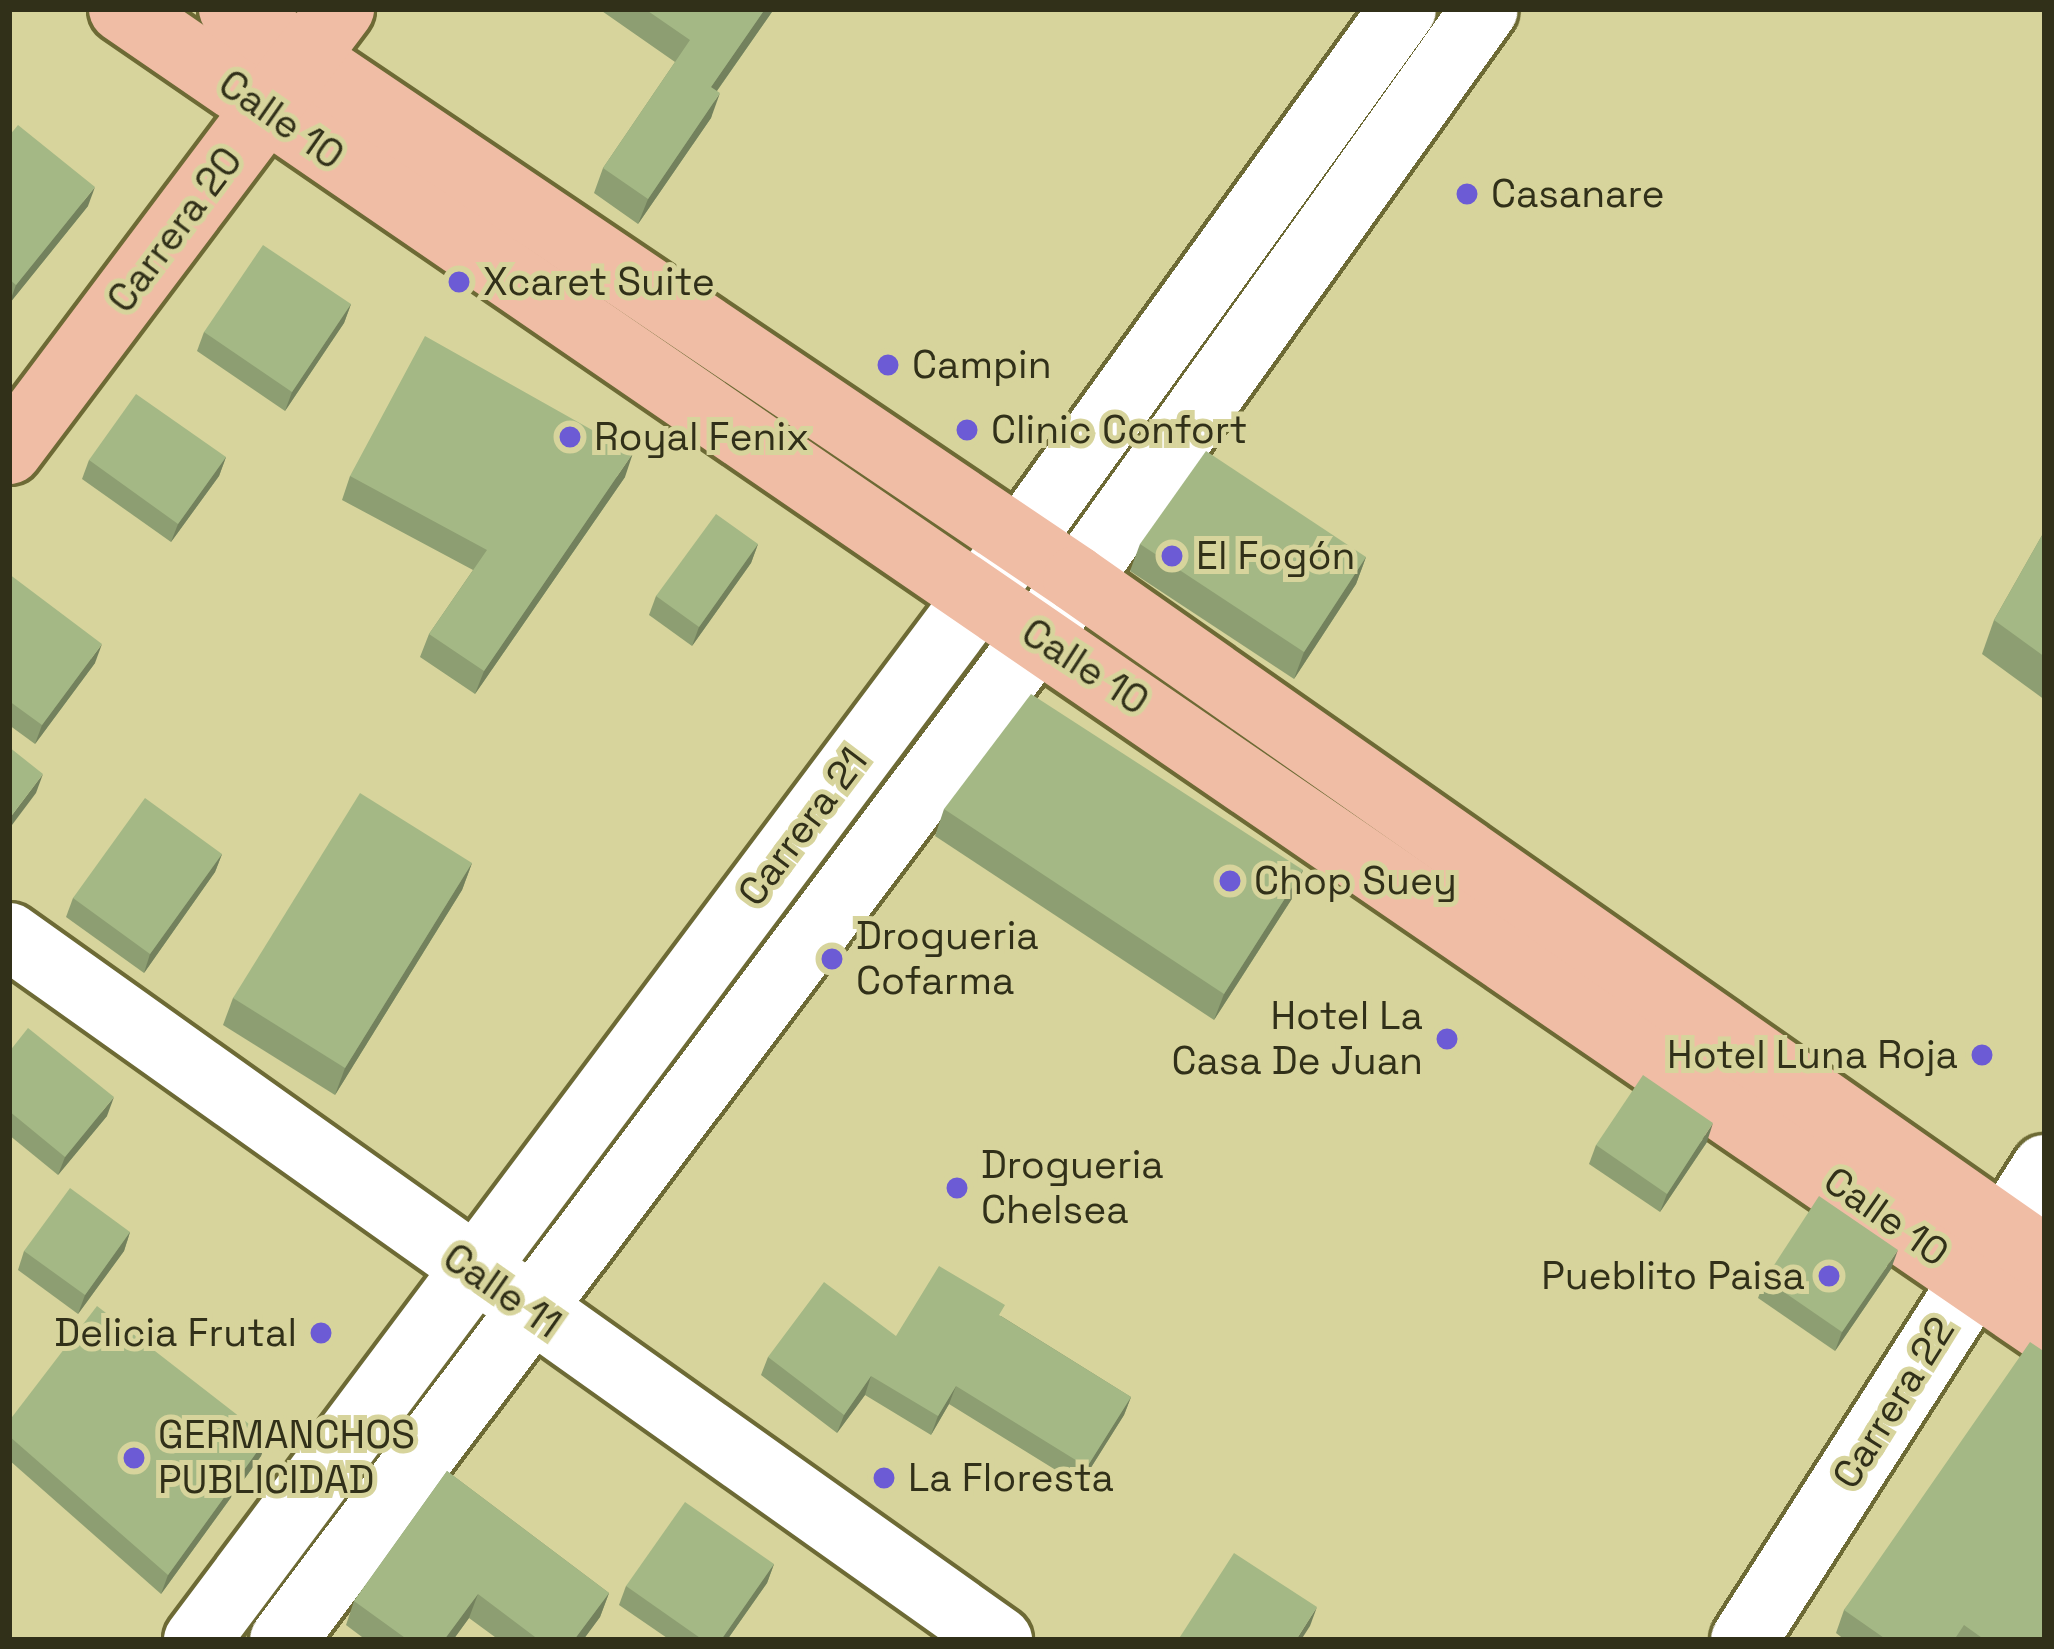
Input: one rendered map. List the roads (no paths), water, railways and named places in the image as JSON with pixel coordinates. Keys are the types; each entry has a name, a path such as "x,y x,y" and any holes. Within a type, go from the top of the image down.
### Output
{"main road":[{"name":"Calle 10","path":"122,9 303,60 974,598 1040,633 2007,1256"},
{"name":"Calle 10","path":"232,9 1076,579 2007,1256 2045,1328"},
{"name":"Carrera 20","path":"9,451 303,60"}],"street":[{"name":"Carrera 21","path":"197,1640 1019,542 1403,9"},
{"name":"Carrera 21","path":"283,1640 1040,633 1485,9"},
{"name":"Calle 11","path":"9,936 472,1270 999,1640"},
{"name":"Carrera 22","path":"1761,1634 2007,1256 2045,1168"}],"place":[{"name":"Casanare","path":"1467,194"},
{"name":"Xcaret Suite","path":"459,282"},
{"name":"Campin","path":"888,365"},
{"name":"Clinic Confort","path":"967,430"},
{"name":"Royal Fenix","path":"570,437"},
{"name":"El Fogón","path":"1172,556"},
{"name":"Chop Suey","path":"1230,881"},
{"name":"Drogueria Cofarma","path":"832,959"},
{"name":"Hotel La Casa De Juan","path":"1447,1039"},
{"name":"Hotel Luna Roja","path":"1982,1055"},
{"name":"Drogueria Chelsea","path":"957,1188"},
{"name":"Pueblito Paisa","path":"1829,1276"},
{"name":"Delicia Frutal","path":"321,1333"},
{"name":"GERMANCHOS PUBLICIDAD","path":"134,1458"},
{"name":"La Floresta","path":"884,1478"}]}
